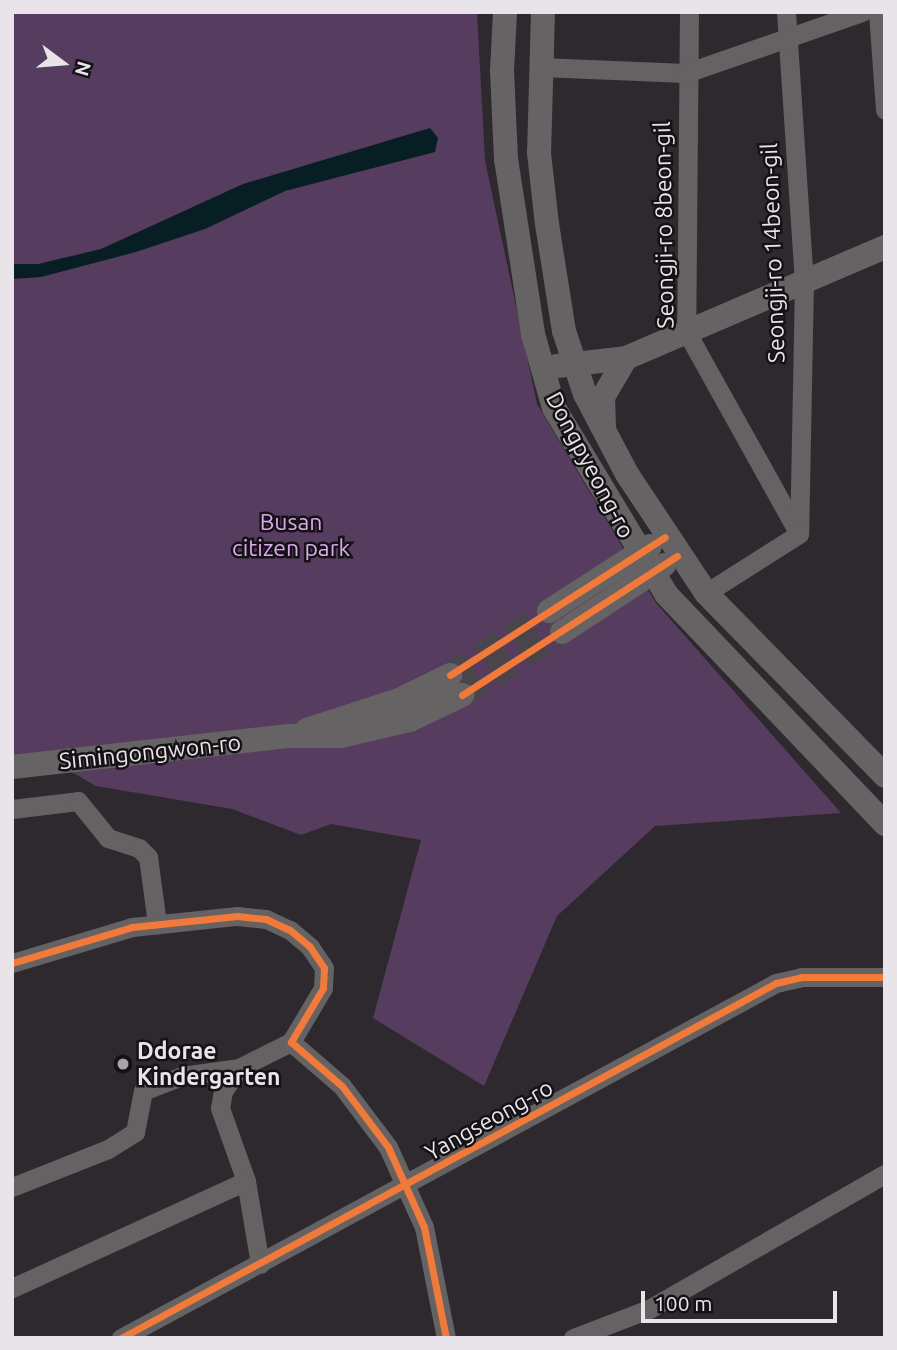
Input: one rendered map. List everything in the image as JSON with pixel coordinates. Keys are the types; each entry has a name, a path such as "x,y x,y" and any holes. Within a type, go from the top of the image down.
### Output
{"main road":[{"name":"Dongpyeong-ro","path":"505,12 502,71 506,159 542,369 554,408 644,564 885,824"},
{"name":"Dongpyeong-ro","path":"543,12 539,153 572,363 605,433 671,546 706,593 885,776"},
{"path":"542,369 626,358 885,247"},
{"path":"605,433 603,397 626,358"},
{"path":"556,621 671,546"},
{"name":"Simingongwon-ro","path":"12,767 289,736 398,700 456,685"}],"street":[{"name":"Seongji-ro 8beon-gil","path":"690,12 686,73 686,331 799,534"},
{"name":"Seongji-ro 14beon-gil","path":"786,12 804,281 799,534"},
{"path":"541,67 686,73 862,12"},
{"path":"878,12 885,110"},
{"path":"706,593 799,534"},
{"path":"12,809 78,801 108,838 139,848 148,857 157,924"},
{"path":"12,963 132,927 237,916 266,919 290,930 310,947 324,968 323,988 291,1042 239,1068 182,1076 143,1091 135,1132 108,1149 12,1187"},
{"name":"Yangseong-ro","path":"121,1338 406,1187 776,983 802,977 885,977"},
{"path":"291,1042 368,1115 406,1187 424,1227 446,1338"},
{"path":"239,1068 223,1091 220,1108 246,1181 260,1264"},
{"path":"573,1338 616,1330 885,1174"},
{"path":"12,1288 246,1181"}],"green space":[{"name":"Busan citizen park","path":"12,12 477,12 485,161 537,404 656,603 841,813 655,826 557,916 484,1086 373,1018 421,840 331,824 301,835 232,809 96,786 47,758 12,759"}],"water":[{"path":"430,128 438,138 435,152 285,191 205,229 136,252 41,277 12,279 12,264 38,264 101,249 243,184"}],"tunnel":[{"path":"450,675 549,611"},
{"path":"462,695 562,632"}],"cycle path":[{"path":"450,675 665,537"},
{"path":"462,695 677,556"},
{"path":"12,963 132,927 237,916 266,919 290,930 310,947 324,968 323,988 291,1042 342,1086 388,1147 424,1227 446,1338"},
{"path":"121,1338 776,983 801,977 885,977"}],"place":[{"name":"Ddorae Kindergarten","path":"123,1064"}]}
